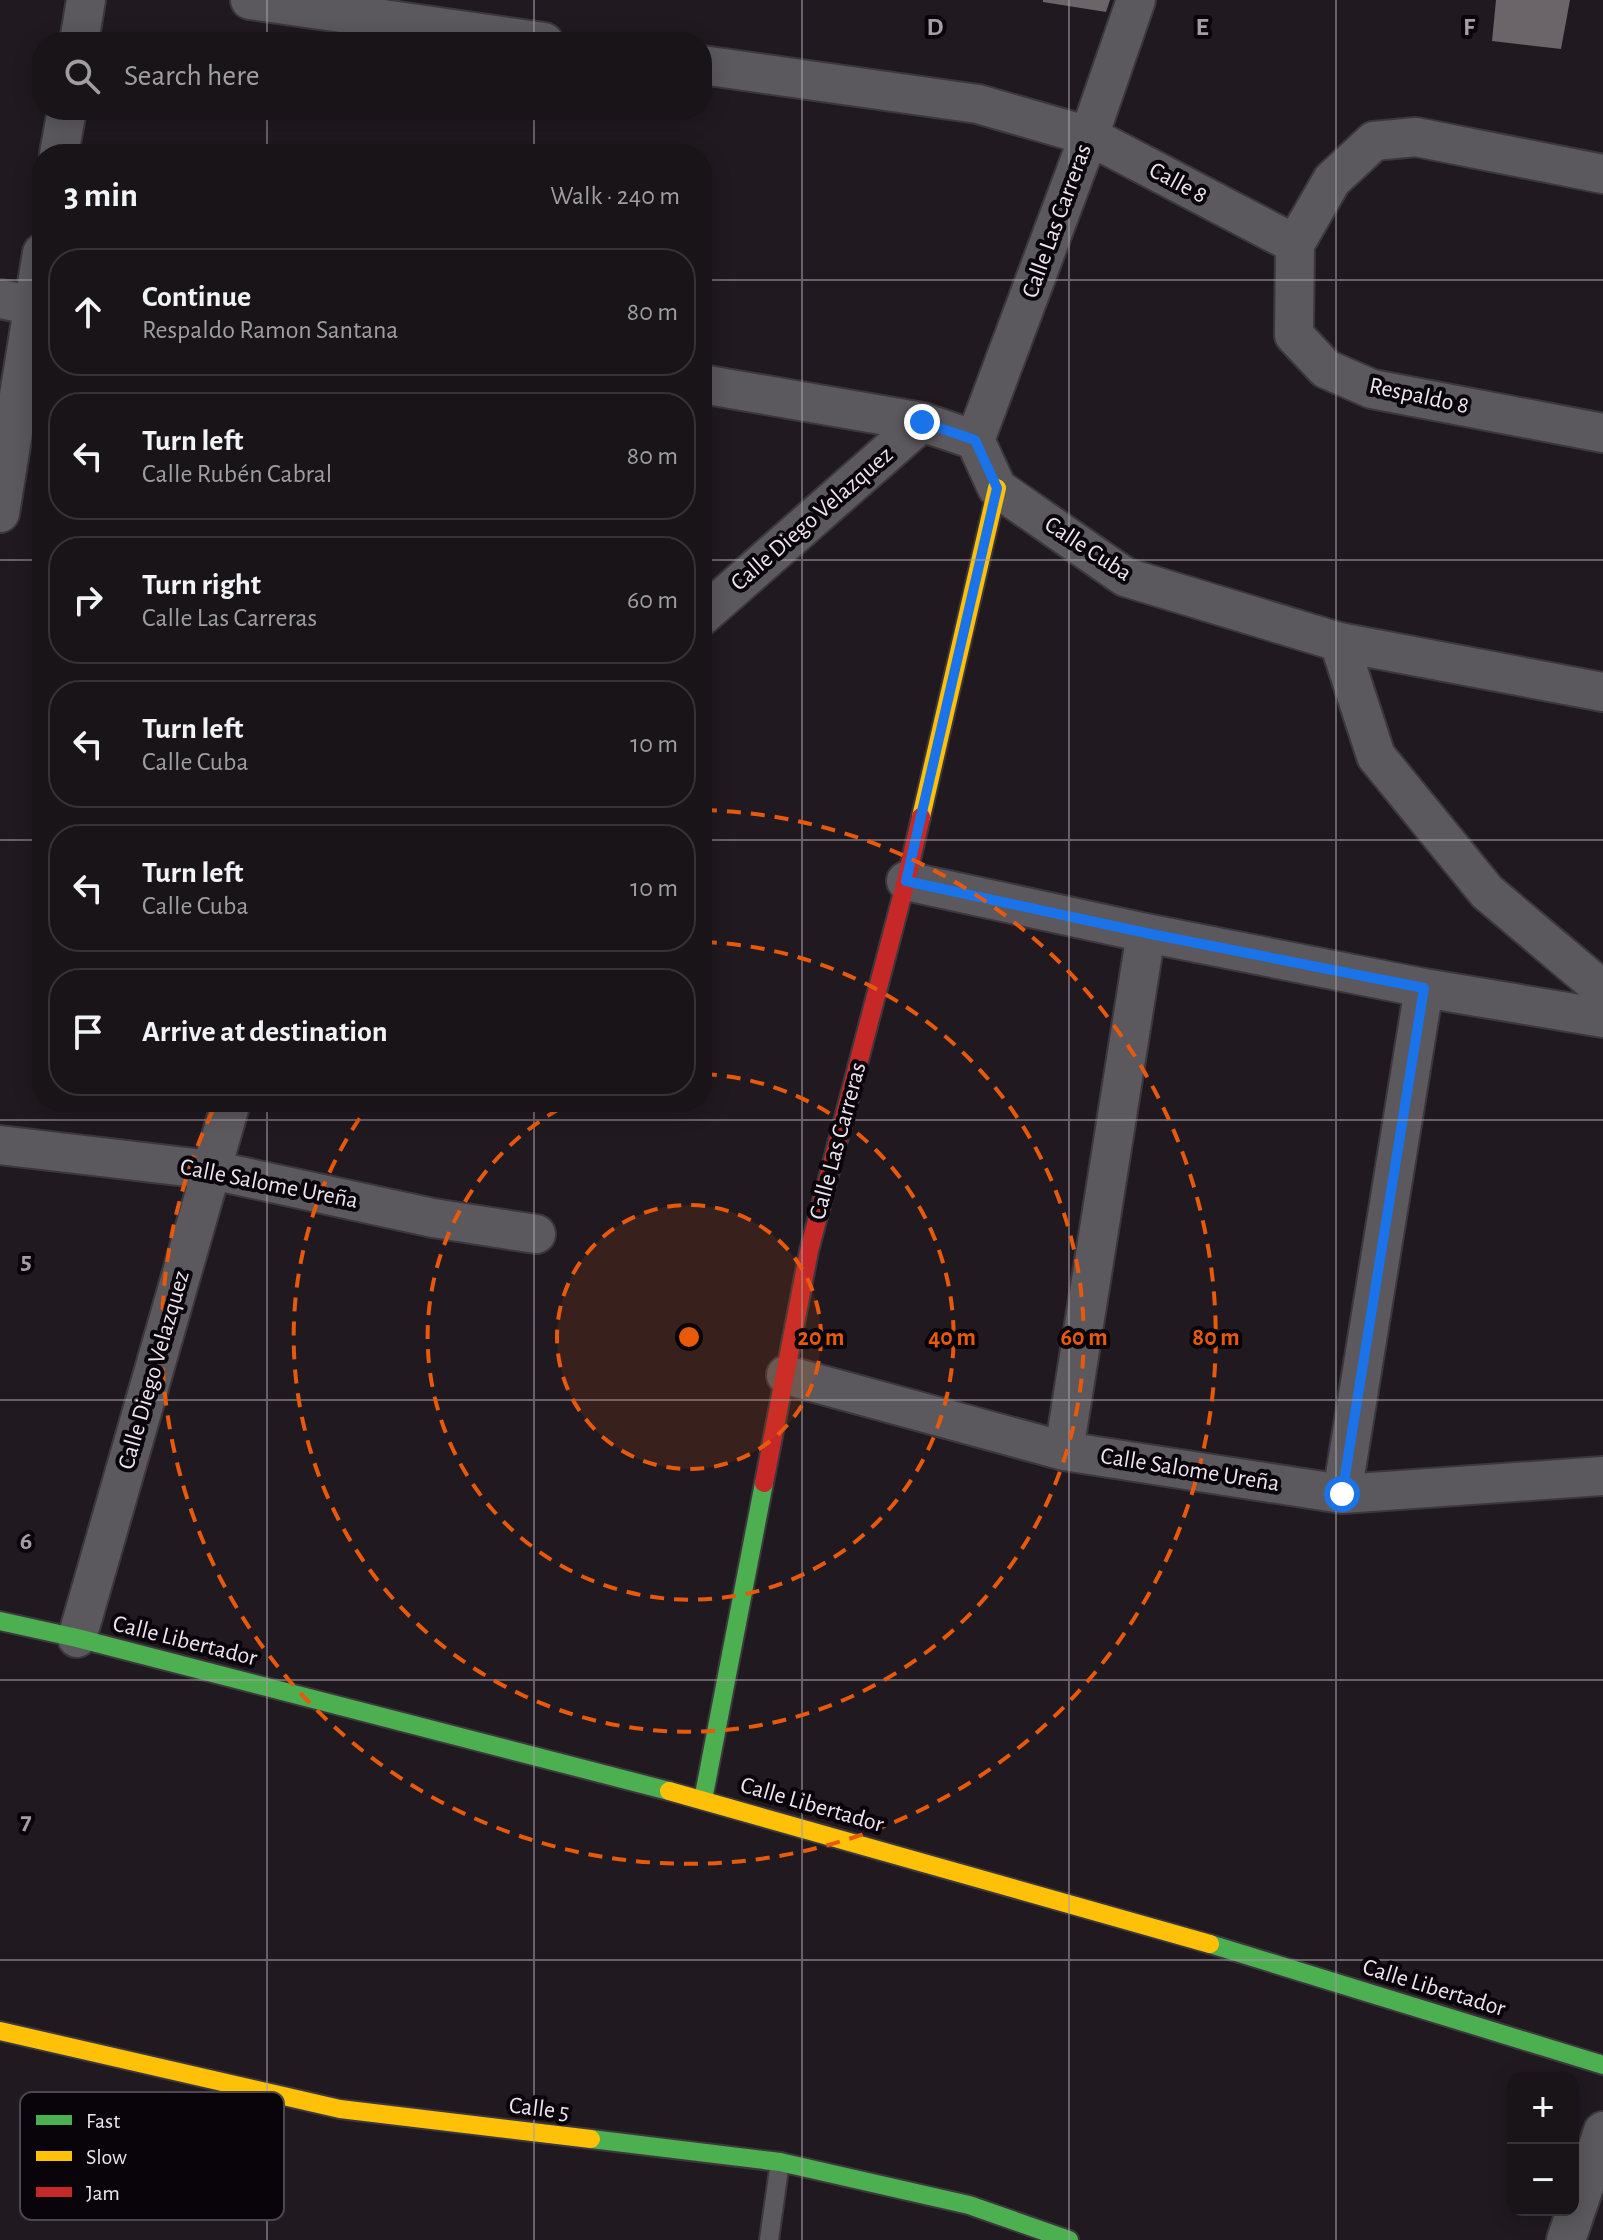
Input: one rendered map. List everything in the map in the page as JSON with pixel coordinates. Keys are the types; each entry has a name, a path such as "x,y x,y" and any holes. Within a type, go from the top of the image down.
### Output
{"street":[{"path":"81,32 86,0"},
{"path":"250,0 474,32"},
{"name":"Calle Las Carreras","path":"975,440 1089,136 1136,0"},
{"name":"Calle 8","path":"712,66 978,104 1089,136 1295,244"},
{"path":"61,144 65,120"},
{"path":"1295,244 1332,180 1374,141 1416,137 1603,174"},
{"name":"Respaldo 8","path":"1295,244 1294,335 1326,369 1372,389 1603,433"},
{"path":"0,513 25,304 32,283"},
{"path":"712,386 922,422 975,440 997,488"},
{"name":"Calle Diego Velazquez","path":"712,607 922,422"},
{"name":"Calle Las Carreras","path":"703,1800 809,1251 906,881 997,488"},
{"name":"Calle Cuba","path":"997,488 1125,577 1339,642 1603,692"},
{"path":"1339,642 1376,756 1487,892 1603,990"},
{"path":"906,881 1424,988 1603,1018"},
{"path":"1064,1451 1146,933"},
{"path":"1342,1494 1424,988"},
{"name":"Calle Diego Velazquez","path":"77,1638 228,1112"},
{"name":"Calle Salome Ureña","path":"0,1145 212,1170 433,1218 536,1234"},
{"name":"Calle Salome Ureña","path":"786,1375 1064,1451 1342,1494 1603,1476"},
{"name":"Calle Libertador","path":"0,1621 77,1638 703,1800 1160,1929 1603,2065"},
{"name":"Calle 5","path":"0,2031 266,2092"},
{"name":"Calle 5","path":"284,2096 340,2109 780,2162 969,2205 1069,2240"},
{"path":"1566,2240 1603,2131"}],"lane":[{"path":"769,2240 780,2162"}],"building":[{"path":"1043,0 1110,0 1106,12"},
{"path":"1496,0 1570,0 1561,49 1492,41"}],"traffic: fast":[{"path":"703,1800 764,1483"},
{"path":"0,1621 77,1638 669,1791"},
{"path":"1210,1944 1603,2065"},
{"path":"591,2139 780,2162 969,2205 1069,2240"}],"traffic: slow":[{"path":"921,817 997,488"},
{"path":"669,1791 1210,1944"},
{"path":"0,2031 266,2092"},
{"path":"284,2096 340,2109 591,2139"}],"traffic: jam":[{"path":"764,1483 809,1251 921,817"}],"route":[{"path":"922,422 975,440 997,488 906,881 1424,988 1342,1494"}]}
